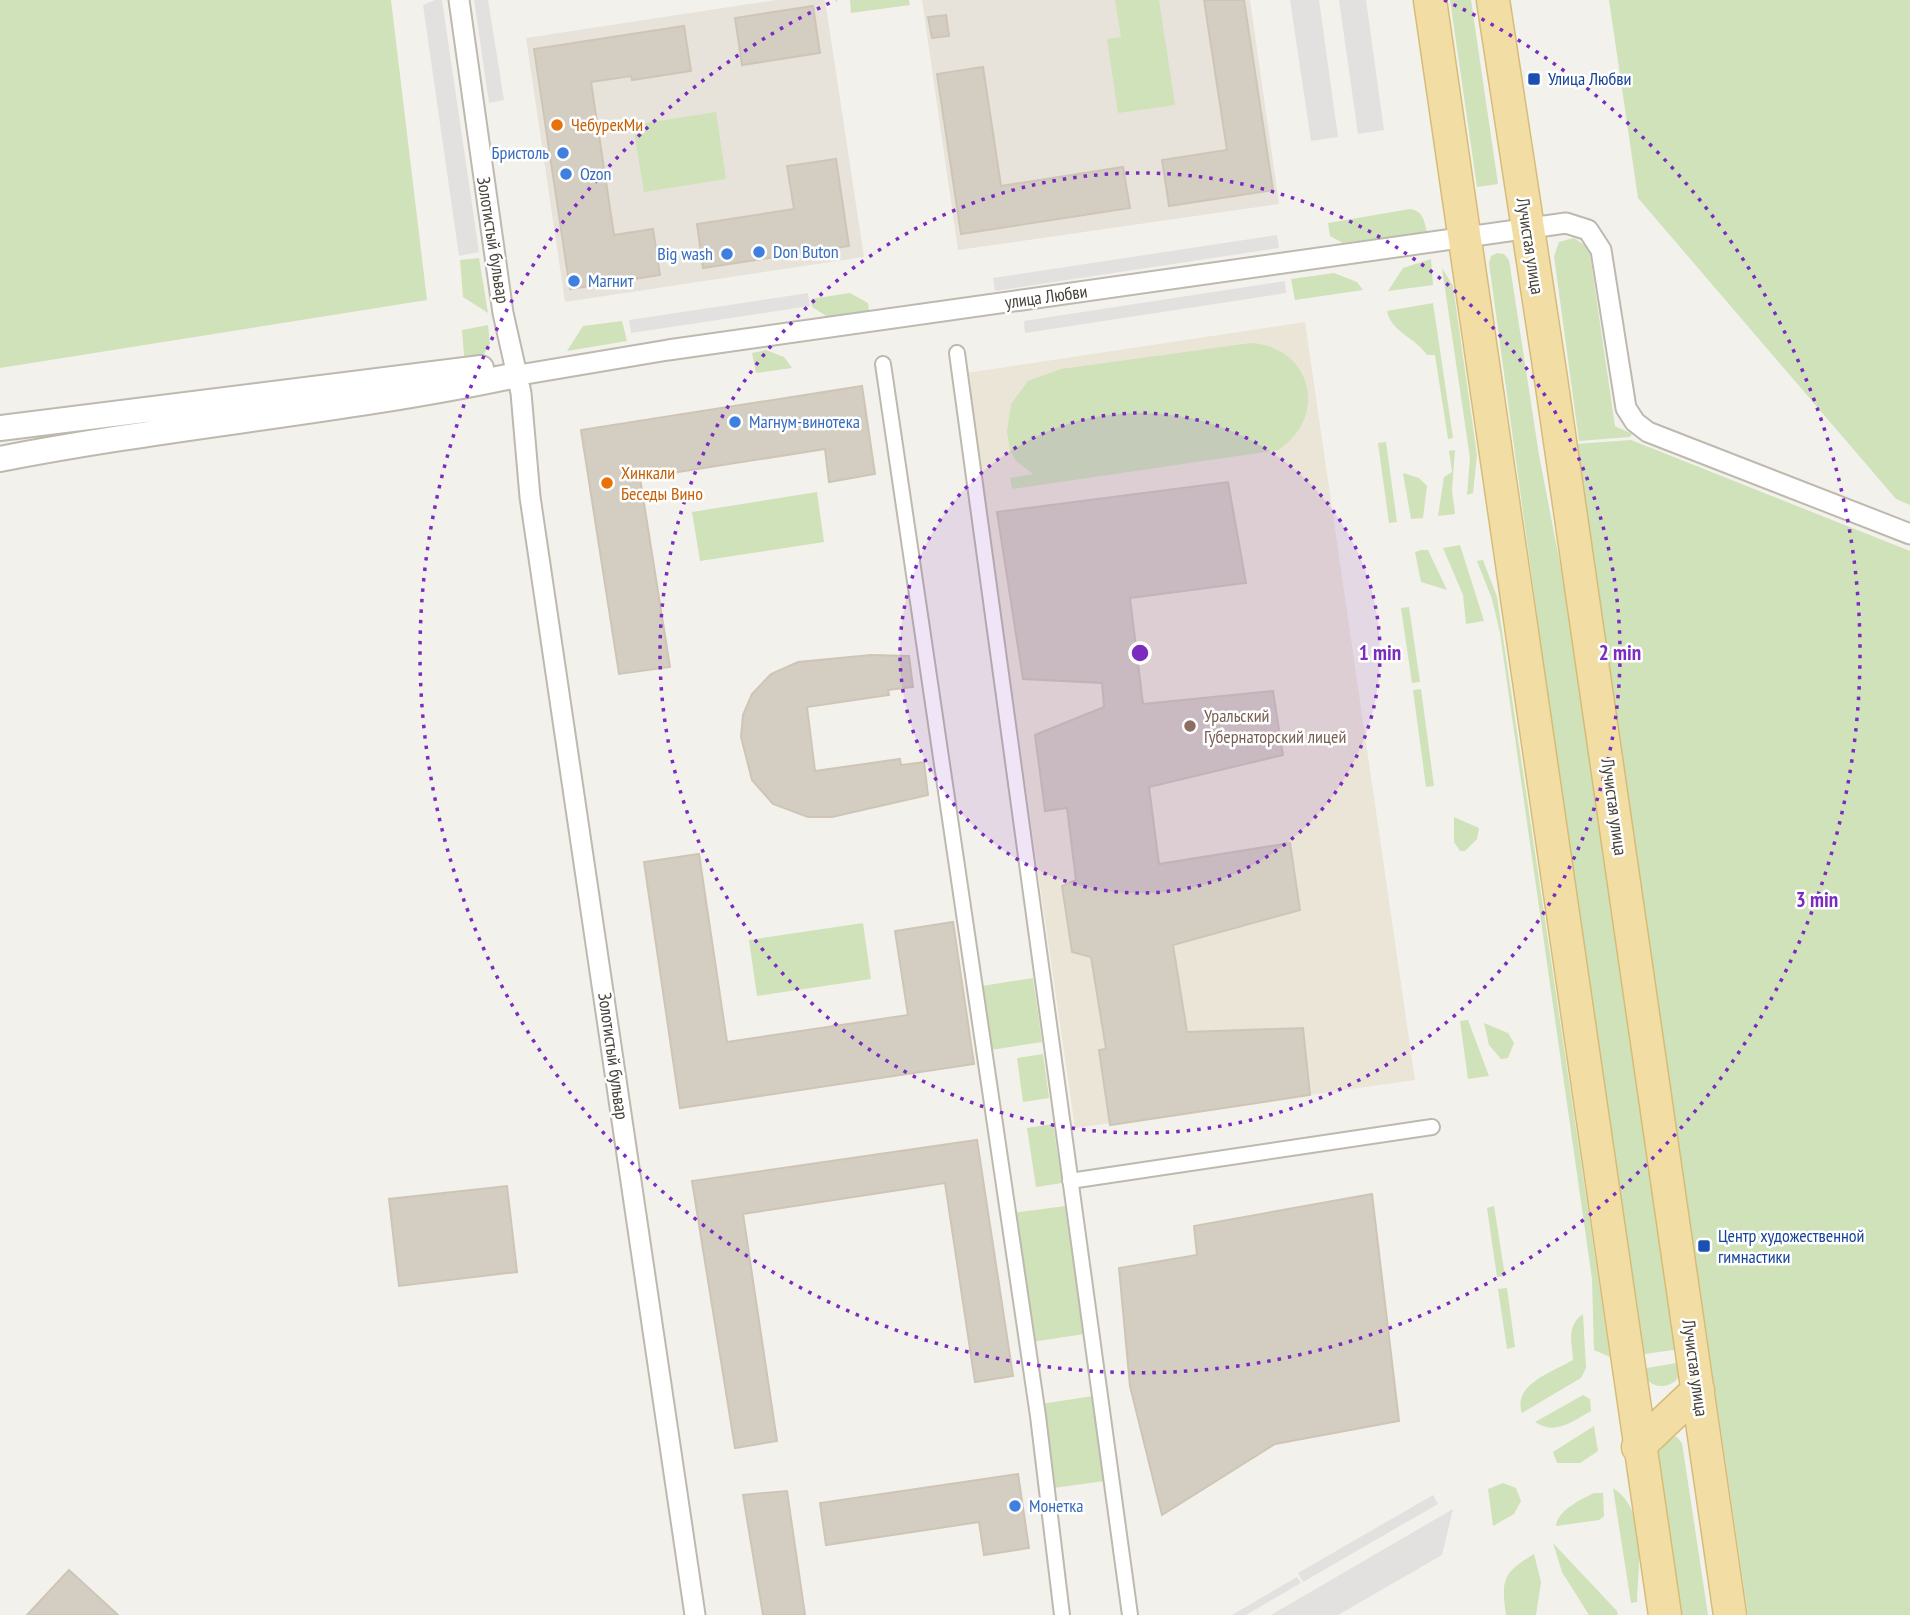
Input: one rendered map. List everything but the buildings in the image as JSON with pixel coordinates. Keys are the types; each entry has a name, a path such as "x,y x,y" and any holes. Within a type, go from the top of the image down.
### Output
{"main road":[{"path":"1430,0 1608,1206 1639,1447 1665,1615"},
{"name":"Лучистая улица","path":"1493,0 1553,393 1730,1615"},
{"path":"1633,1402 1698,1390"},
{"path":"1639,1447 1698,1390"}],"street":[{"name":"Золотистый бульвар","path":"459,0 695,1615"},
{"name":"улица Любви","path":"512,371 566,366 1566,223 1588,230 1601,250 1626,408 1634,422 1648,432 1910,534"},
{"path":"957,353 1130,1615"},
{"path":"883,364 1038,1416 1062,1615"},
{"path":"0,429 512,371"},
{"path":"0,459 181,427 435,393 512,371"},
{"path":"1070,1181 1432,1127"}],"shaded area":[{"path":"442,0 479,252 459,256 423,5"},
{"path":"474,0 488,0 504,100 489,103"},
{"path":"776,0 825,0 864,257 565,302 526,38"},
{"path":"922,0 1250,0 1279,204 958,250"},
{"path":"1290,0 1319,0 1338,137 1311,141"},
{"path":"1339,0 1366,0 1384,130 1358,134"},
{"path":"1277,235 1279,248 995,291 993,278"},
{"path":"1285,281 1286,293 1025,333 1024,321"},
{"path":"808,293 810,306 631,333 629,320"},
{"name":"Уральский Губернаторский лицей","path":"1305,322 1415,1080 1075,1128 966,373"},
{"path":"1433,1495 1438,1504 1303,1582 1298,1573"},
{"path":"1453,1509 1442,1555 1338,1615 1271,1615"},
{"path":"1297,1577 1301,1583 1246,1615 1232,1615"}],"green space":[{"path":"0,0 391,0 427,300 0,368"},
{"path":"850,0 909,0 910,5 851,13"},
{"path":"1115,0 1159,0 1175,105 1118,113 1107,39 1121,37"},
{"path":"1450,0 1471,0 1498,184 1477,187"},
{"path":"1609,0 1910,0 1910,505 1896,499 1638,198"},
{"path":"716,112 726,179 644,192 633,125"},
{"path":"1410,209 1420,214 1427,232 1343,243 1330,236 1328,223"},
{"path":"1574,238 1589,248 1615,426 1632,434 1630,437 1579,441 1554,256 1559,242"},
{"path":"1504,254 1509,260 1539,455 1576,647 1680,1349 1638,1355 1489,263 1491,256"},
{"path":"479,258 488,313 463,297 460,260"},
{"path":"1431,259 1433,285 1388,291 1403,268"},
{"path":"1442,268 1453,286 1477,455 1473,493 1467,495 1470,458"},
{"path":"1334,273 1357,282 1363,290 1295,300 1291,279"},
{"path":"850,293 868,303 869,312 828,317 812,307 811,299"},
{"path":"1433,303 1453,438 1448,439 1435,355 1427,355 1398,329 1387,311"},
{"path":"622,321 627,341 567,351 583,326"},
{"path":"488,325 490,344 480,360 465,367 462,330"},
{"path":"1251,343 1272,347 1288,357 1300,370 1306,386 1308,403 1304,420 1294,436 1278,450 1012,489 1010,478 1033,474 1016,461 1010,450 1007,432 1011,404 1028,381 1061,369"},
{"path":"766,350 784,357 792,368 756,373 752,353"},
{"path":"1631,440 1910,551 1910,1615 1748,1615 1576,444"},
{"path":"1386,442 1397,522 1389,523 1378,443"},
{"path":"1455,450 1452,490 1455,514 1438,516 1444,477 1452,472 1449,451"},
{"path":"1403,473 1419,478 1427,486 1423,518 1411,519"},
{"path":"817,492 824,542 700,561 692,512"},
{"path":"1460,545 1484,621 1466,624 1463,595 1443,548"},
{"path":"1428,550 1447,590 1421,582 1415,552"},
{"path":"1483,560 1497,597 1610,1357 1594,1350 1592,1279 1500,633 1492,599 1477,561"},
{"path":"1409,607 1420,682 1412,683 1401,608"},
{"path":"1421,689 1434,786 1426,787 1413,690"},
{"path":"1454,817 1479,828 1477,839 1465,851 1460,851 1454,842"},
{"path":"863,923 871,979 757,996 749,940"},
{"path":"1033,978 1042,1042 991,1050 982,986"},
{"path":"1468,1020 1489,1076 1468,1079 1460,1021"},
{"path":"1484,1023 1508,1033 1514,1043 1508,1058 1501,1059 1489,1045"},
{"path":"1043,1054 1049,1098 1023,1102 1017,1058"},
{"path":"1053,1124 1062,1183 1036,1187 1027,1128"},
{"path":"1065,1206 1084,1334 1032,1342 1013,1213"},
{"path":"1494,1206 1505,1276 1497,1277 1487,1208"},
{"path":"1507,1288 1515,1347 1507,1349 1498,1289"},
{"path":"1583,1314 1586,1368 1581,1378 1522,1413 1520,1403 1528,1387 1545,1374 1573,1360 1572,1329"},
{"path":"1682,1362 1677,1379 1665,1386 1651,1383 1641,1369"},
{"path":"1583,1395 1590,1399 1591,1411 1577,1419 1564,1426 1550,1428 1535,1422"},
{"path":"1093,1396 1105,1481 1053,1488 1041,1404"},
{"path":"1594,1426 1598,1451 1580,1463 1557,1463 1553,1452"},
{"path":"1670,1436 1677,1437 1682,1443 1708,1615 1679,1615 1656,1444"},
{"path":"1503,1483 1516,1488 1521,1501 1514,1514 1493,1526 1488,1489"},
{"path":"1613,1488 1632,1510 1636,1525 1639,1556 1637,1602 1631,1603"},
{"path":"1594,1493 1603,1493 1604,1516 1599,1520 1556,1526 1565,1510"},
{"path":"1553,1543 1618,1615 1589,1615 1562,1572"},
{"path":"1534,1554 1541,1582 1536,1615 1506,1615 1506,1578 1516,1566"}],"place":[{"name":"Улица Любви","path":"1534,79"},
{"name":"ЧебурекМи","path":"557,125"},
{"name":"Бристоль","path":"563,153"},
{"name":"Ozon","path":"566,174"},
{"name":"Don Buton","path":"759,252"},
{"name":"Big wash","path":"727,254"},
{"name":"Магнит","path":"574,281"},
{"name":"Магнум-винотека","path":"735,422"},
{"name":"Хинкали Беседы Вино","path":"607,483"},
{"name":"Уральский Губернаторский лицей","path":"1190,726"},
{"name":"Центр художественной гимнастики","path":"1704,1246"},
{"name":"Монетка","path":"1015,1506"}]}
